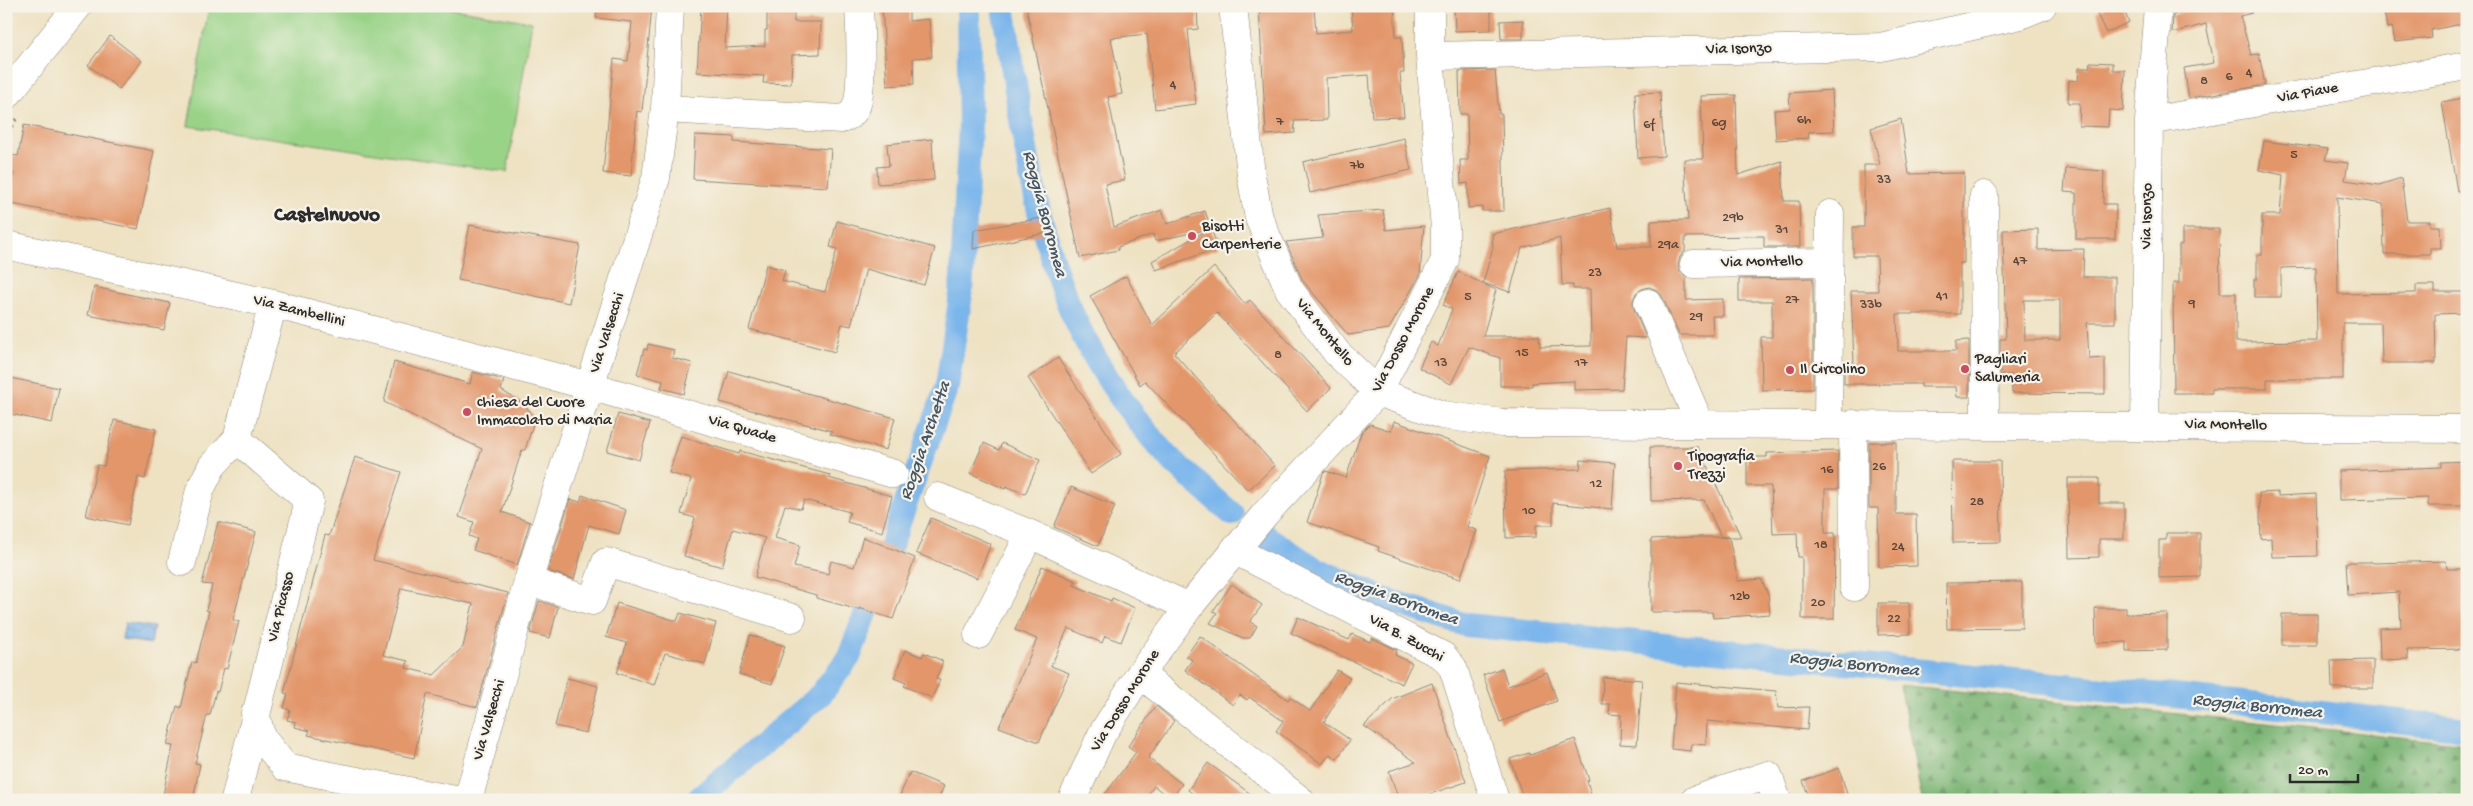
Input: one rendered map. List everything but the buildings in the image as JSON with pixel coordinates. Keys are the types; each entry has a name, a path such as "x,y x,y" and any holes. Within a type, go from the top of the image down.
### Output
{"street":[{"path":"6,96 78,6"},
{"name":"Via Valsecchi","path":"468,800 528,582 656,178 665,110 670,6"},
{"path":"665,110 842,119 851,116 857,105 861,39 859,6"},
{"name":"Via Montello","path":"1233,6 1251,175 1259,218 1289,289 1337,353 1378,392 1442,414 1502,423 2145,425 2467,429"},
{"name":"Via Dosso Morone","path":"1072,800 1102,734 1140,674 1189,607 1234,550 1378,392 1446,260 1445,228 1430,56 1430,6"},
{"name":"Via Isonzo","path":"1430,56 1881,47 2020,15 2042,6"},
{"name":"Via Isonzo","path":"2145,425 2149,121 2158,6"},
{"name":"Via Piave","path":"2149,121 2467,66"},
{"path":"1984,196 1985,425"},
{"path":"1830,214 1830,262 1854,587"},
{"name":"Via Zambellini","path":"6,245 273,304 590,386"},
{"name":"Via Montello","path":"1694,264 1830,262"},
{"path":"182,562 200,490 212,466 237,439 273,304"},
{"path":"1648,304 1700,424"},
{"name":"Via Quade","path":"590,386 894,474"},
{"name":"Via Picasso","path":"235,800 309,501 237,439"},
{"path":"938,497 1030,534 1189,607"},
{"path":"978,636 1030,534"},
{"name":"Via B. Zucchi","path":"1234,550 1443,656 1453,668 1495,800"},
{"path":"528,582 592,601 606,562 792,618"},
{"path":"1140,674 1300,800"},
{"name":"Via Picasso","path":"255,713 262,738 285,767 455,800"},
{"path":"1695,800 1768,775 1777,800"}],"green space":[{"path":"209,6 436,6 532,22 507,172 188,126"},
{"path":"1900,685 2467,744 2467,800 1922,800"}],"water":[{"path":"125,623 154,627 151,644 122,639"}],"waterway":[{"name":"Roggia Archetta","path":"697,800 821,694 849,657 881,574 947,386 961,294 970,125 968,6"},
{"name":"Roggia Borromea","path":"1003,6 1021,123 1037,203 1047,242 1073,315 1102,370 1139,422 1173,461 1232,514"},
{"name":"Roggia Borromea","path":"1261,533 1314,568 1384,599 1466,625 2243,703 2467,729"}],"place":[{"name":"Bisotti Carpenterie","path":"1192,236"},
{"name":"Pagliari Salumeria","path":"1965,369"},
{"name":"Il Circolino","path":"1790,370"},
{"name":"chiesa del Cuore Immacolato di Maria","path":"467,412"},
{"name":"Tipografia Trezzi","path":"1678,466"}],"district":[{"name":"Castelnuovo","path":"327,216"}]}
